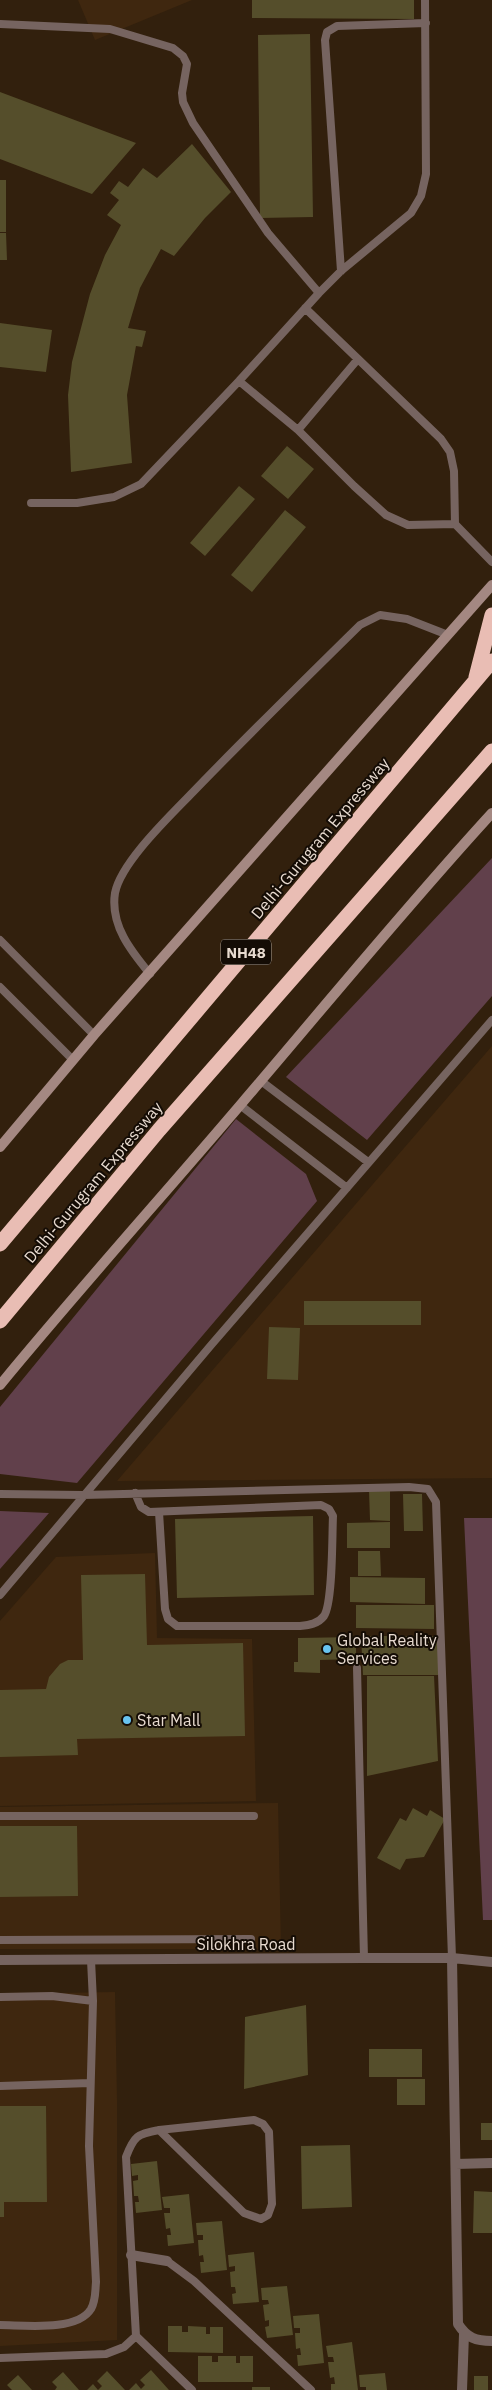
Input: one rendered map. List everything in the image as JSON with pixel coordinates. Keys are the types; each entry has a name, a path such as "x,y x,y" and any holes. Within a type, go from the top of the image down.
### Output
{"highway":[{"path":"475,681 492,615"},
{"name":"Delhi-Gurugram Expressway","path":"0,1244 492,660"},
{"name":"Delhi-Gurugram Expressway","path":"0,1322 159,1130 492,751"}],"main road":[{"path":"0,1147 94,1035 150,974 492,585"},
{"path":"0,1385 88,1278 261,1081 435,875 492,813"}],"street":[{"name":"Silokhra Road","path":"0,1960 452,1958 492,1962"},
{"path":"452,1958 458,2324 464,2334 478,2341 492,2341"},
{"path":"456,2164 492,2163"},
{"path":"131,2255 166,2261"},
{"path":"462,2390 464,2334"}],"lane":[{"path":"31,504 77,503 114,497 141,484 239,381 318,293 340,271 411,213 421,196 426,174 425,0"},
{"path":"340,271 325,40 327,32 338,26 426,23"},
{"path":"0,24 110,29 173,48 183,56 186,64 182,92 183,102 193,123 262,226 318,293"},
{"path":"305,308 441,439 450,452 454,471 455,524 492,562"},
{"path":"298,430 358,359"},
{"path":"239,381 298,430 386,515 408,525 455,524"},
{"path":"150,974 130,950 114,912 116,891 125,872 150,838 234,749 360,625 380,615 406,619 448,634"},
{"path":"0,940 94,1035"},
{"path":"0,987 73,1060"},
{"path":"0,1595 83,1495 492,1020"},
{"path":"261,1081 368,1162"},
{"path":"240,1105 347,1188"},
{"path":"0,1494 83,1495 409,1487 428,1489 436,1502 452,1958"},
{"path":"135,1493 141,1507 149,1512 321,1505 329,1509 333,1516 329,1592 324,1616 315,1624 300,1626 177,1626 168,1619 165,1609 159,1512"},
{"path":"358,1668 364,1958"},
{"path":"0,1816 254,1816"},
{"path":"0,1940 250,1939"},
{"path":"0,2325 62,2325 76,2320 89,2311 95,2300 89,2146 93,2000 91,1960"},
{"path":"0,1997 52,1996 93,2000"},
{"path":"0,2086 90,2084"},
{"path":"159,2130 244,2213 261,2219 268,2215 272,2204 269,2132 263,2124 254,2120 159,2130 142,2133 132,2140 126,2157 136,2336 187,2388"},
{"path":"166,2261 194,2281 311,2390"},
{"path":"0,2358 106,2354 124,2346 136,2336"}],"shaded area":[{"path":"78,0 192,0 95,40"},
{"path":"492,858 492,996 367,1140 286,1077"},
{"path":"492,1046 492,1478 117,1481"},
{"path":"236,1119 306,1174 317,1201 77,1483 0,1474 0,1407"},
{"path":"0,1511 49,1513 0,1569"},
{"path":"464,1518 492,1518 492,1920 483,1920"},
{"name":"Star Mall","path":"155,1553 157,1638 252,1639 256,1801 0,1806 0,1621 56,1557"},
{"path":"278,1803 281,1949 0,1949 0,1807"},
{"path":"115,1992 117,2340 0,2346 0,1994"}],"building":[{"path":"252,0 414,0 414,19 252,18"},
{"path":"310,34 313,217 260,218 258,35"},
{"path":"0,92 136,143 92,194 0,159"},
{"path":"192,144 231,192 205,218 174,256 161,249 140,288 128,328 146,331 142,347 136,346 127,395 132,463 71,472 68,395 72,362 90,294 105,255 121,225 107,215 119,200 110,193 119,181 128,187 143,168 157,178"},
{"path":"0,180 6,180 6,232 0,232"},
{"path":"0,233 6,233 7,260 0,260"},
{"path":"0,323 52,330 46,372 0,367"},
{"path":"287,446 314,469 288,499 261,476"},
{"path":"239,486 255,499 205,556 190,543"},
{"path":"285,510 306,527 252,592 231,575"},
{"path":"304,1301 421,1301 421,1325 304,1325"},
{"path":"269,1327 300,1328 298,1380 267,1379"},
{"path":"369,1490 390,1490 390,1521 370,1520"},
{"path":"403,1494 422,1494 423,1531 404,1531"},
{"path":"313,1516 314,1595 177,1598 175,1519"},
{"path":"390,1522 390,1548 347,1548 347,1523"},
{"path":"358,1551 380,1551 381,1576 358,1576"},
{"path":"145,1574 147,1645 243,1643 245,1736 77,1739 78,1755 0,1757 0,1690 46,1689 49,1677 60,1664 68,1660 83,1660 81,1575"},
{"path":"350,1577 425,1578 425,1604 350,1602"},
{"path":"356,1605 434,1605 434,1629 356,1628"},
{"path":"361,1636 440,1636 438,1675 363,1675"},
{"name":"Global Reality Services","path":"356,1637 356,1659 320,1660 320,1673 294,1672 294,1662 298,1662 298,1638"},
{"path":"367,1676 434,1676 438,1761 367,1776"},
{"path":"413,1808 427,1816 430,1810 445,1819 424,1857 406,1859 400,1870 377,1858 400,1818 406,1821"},
{"path":"0,1826 77,1826 78,1896 0,1897"},
{"path":"306,2005 308,2075 244,2089 245,2017"},
{"path":"369,2049 422,2049 422,2077 369,2077"},
{"path":"397,2079 425,2079 425,2105 397,2105"},
{"path":"0,2106 46,2106 47,2202 4,2202 4,2217 0,2217"},
{"path":"481,2123 492,2123 492,2140 481,2140"},
{"path":"350,2145 352,2207 302,2209 301,2146"},
{"path":"157,2161 162,2210 136,2213 135,2202 139,2202 138,2196 134,2196 133,2181 138,2180 138,2175 132,2176 131,2164"},
{"path":"474,2191 492,2192 492,2233 473,2233"},
{"path":"189,2194 194,2243 168,2246 167,2235 171,2235 170,2228 166,2229 164,2213 170,2213 170,2208 164,2208 162,2197"},
{"path":"222,2221 227,2270 201,2273 200,2262 204,2262 203,2255 199,2256 198,2240 203,2240 203,2235 197,2235 196,2223"},
{"path":"254,2252 259,2302 233,2304 232,2294 236,2293 235,2287 231,2287 230,2272 235,2271 235,2266 229,2267 228,2255"},
{"path":"287,2286 293,2335 267,2338 265,2327 269,2326 269,2320 265,2321 263,2305 269,2304 268,2300 262,2300 261,2288"},
{"path":"319,2314 324,2363 298,2366 297,2355 301,2355 300,2348 296,2349 295,2333 300,2333 300,2328 294,2328 293,2316"},
{"path":"168,2326 182,2326 182,2332 188,2332 188,2326 206,2327 206,2334 210,2334 210,2327 223,2327 223,2353 168,2352"},
{"path":"352,2342 358,2390 331,2390 331,2384 335,2384 334,2377 330,2378 328,2362 334,2362 333,2357 328,2357 326,2346"},
{"path":"198,2356 212,2356 212,2362 218,2362 218,2356 236,2356 236,2363 240,2363 240,2356 253,2356 253,2382 198,2382"},
{"path":"151,2370 169,2390 129,2390 136,2383 141,2389 145,2385 140,2380"},
{"path":"107,2371 125,2390 98,2390 102,2386 97,2381"},
{"path":"63,2372 79,2390 55,2390 57,2387 52,2382"},
{"path":"385,2373 387,2390 366,2390 366,2387 360,2387 359,2375"},
{"path":"18,2375 32,2390 12,2390 7,2385"},
{"path":"474,2376 488,2376 488,2390 474,2390"},
{"path":"93,2384 98,2390 87,2390"},
{"path":"252,2387 270,2387 270,2390 252,2390"}],"place":[{"name":"Global Reality Services","path":"327,1649"},
{"name":"Star Mall","path":"127,1720"}]}
